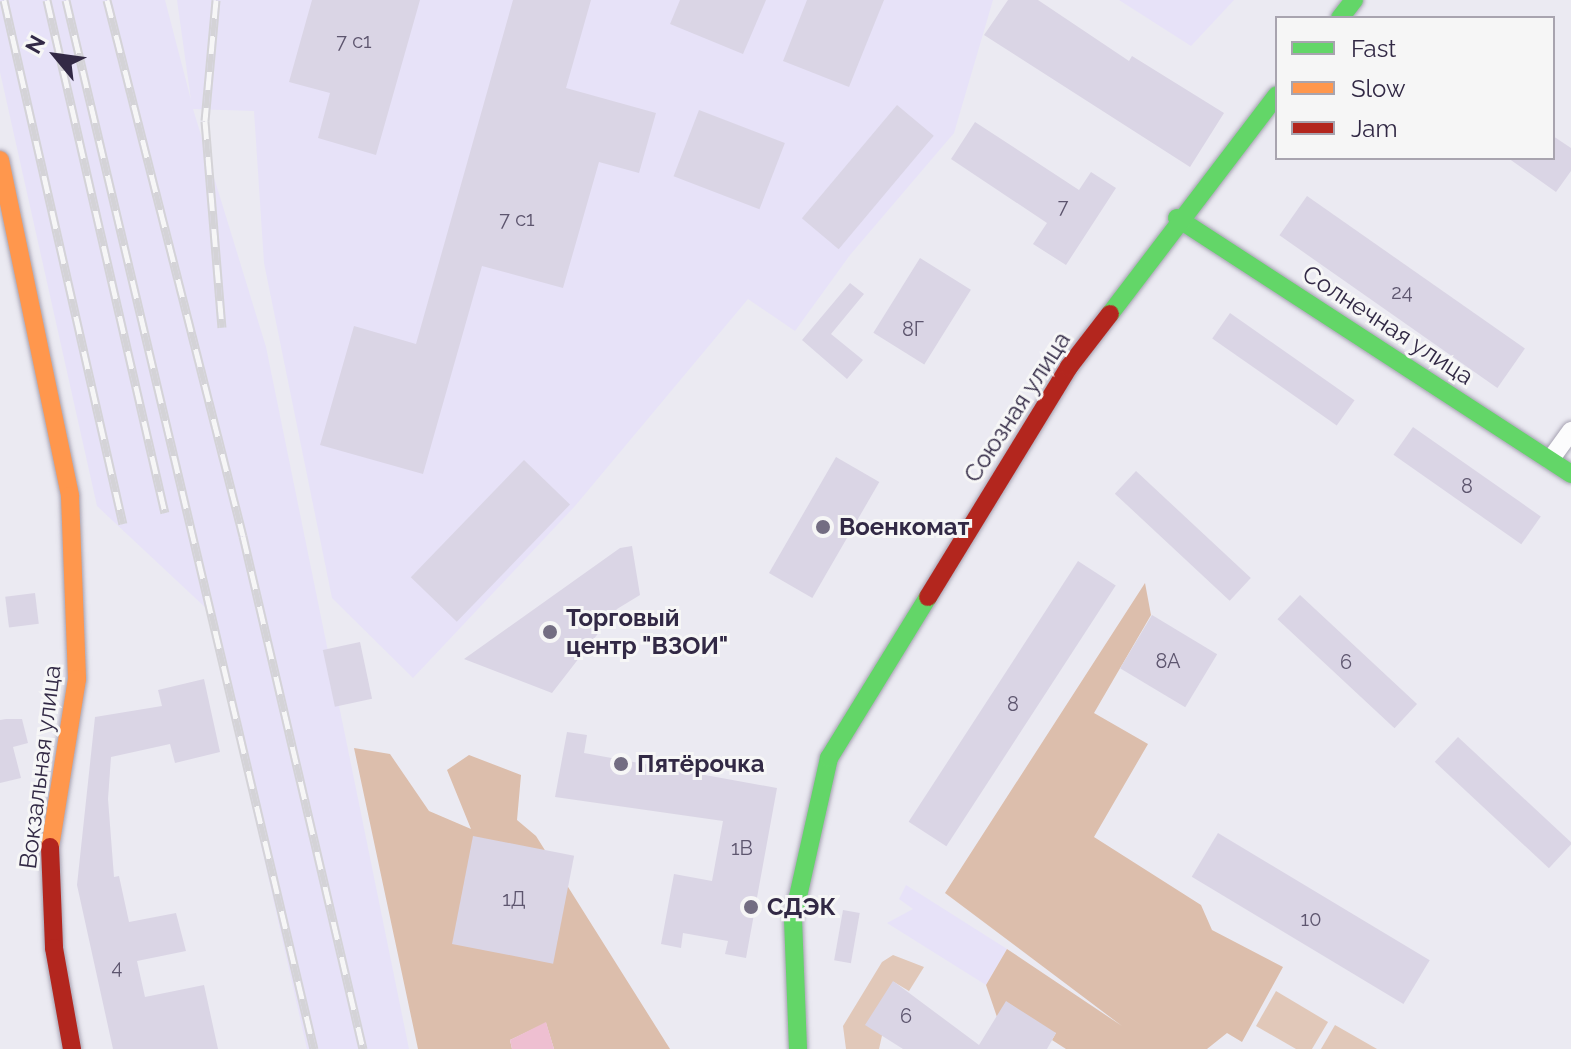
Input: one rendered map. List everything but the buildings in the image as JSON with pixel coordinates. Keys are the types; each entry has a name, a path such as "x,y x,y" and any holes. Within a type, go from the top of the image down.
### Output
{"street":[{"path":"1342,16 1354,0"},
{"name":"Союзная улица","path":"798,1049 793,919 829,758 1069,367 1177,218 1275,97"},
{"name":"Вокзальная улица","path":"0,160 70,496 77,679 49,856 54,948 72,1049"},
{"name":"Солнечная улица","path":"1177,218 1571,474"},
{"path":"1550,460 1571,431"}],"shaded area":[{"path":"0,0 165,0 191,100 177,0 993,0 954,133 850,255 795,331 748,299 575,506 413,678 332,598 264,263 254,111 193,109 266,347 409,1049 307,1049 208,610 97,506 0,72"},
{"path":"1119,0 1234,0 1191,46"},
{"path":"1145,583 1151,615 1094,713 1148,744 1094,837 1201,905 1212,930 1283,967 1242,1042 1227,1033 1207,1049 1066,1049 1052,1040 1056,1033 997,1017 986,985 1007,949 1122,1026 945,893"},
{"path":"354,748 390,754 429,811 471,829 447,770 469,755 521,775 517,820 536,836 670,1049 554,1049 546,1023 510,1040 512,1049 418,1049"},
{"path":"906,885 1007,949 986,985 887,923 913,909 899,899"},
{"path":"893,955 924,967 909,991 894,982 879,1049 846,1049 843,1026 882,962"},
{"path":"1276,991 1328,1022 1312,1049 1296,1049 1256,1026"},
{"path":"546,1022 554,1049 512,1049 510,1040"},
{"path":"1335,1025 1377,1049 1321,1049"}],"railway":[{"path":"4,0 123,524"},
{"path":"47,0 165,513"},
{"path":"66,0 314,1049"},
{"path":"107,0 243,536 363,1049"},
{"path":"216,0 205,121 222,327"}],"traffic: fast":[{"path":"1342,16 1354,0"},
{"path":"1110,314 1275,98"},
{"path":"1177,218 1571,474"},
{"path":"798,1049 793,919 829,758 928,597"}],"traffic: slow":[{"path":"0,160 70,496 77,679 50,847"}],"traffic: jam":[{"path":"928,597 1069,367 1110,314"},
{"path":"50,847 54,948 72,1049"}],"place":[{"name":"Военкомат","path":"823,527"},
{"name":"Торговый центр \"ВЗОИ\"","path":"550,632"},
{"name":"Пятёрочка","path":"621,764"},
{"name":"СДЭК","path":"751,907"}]}
